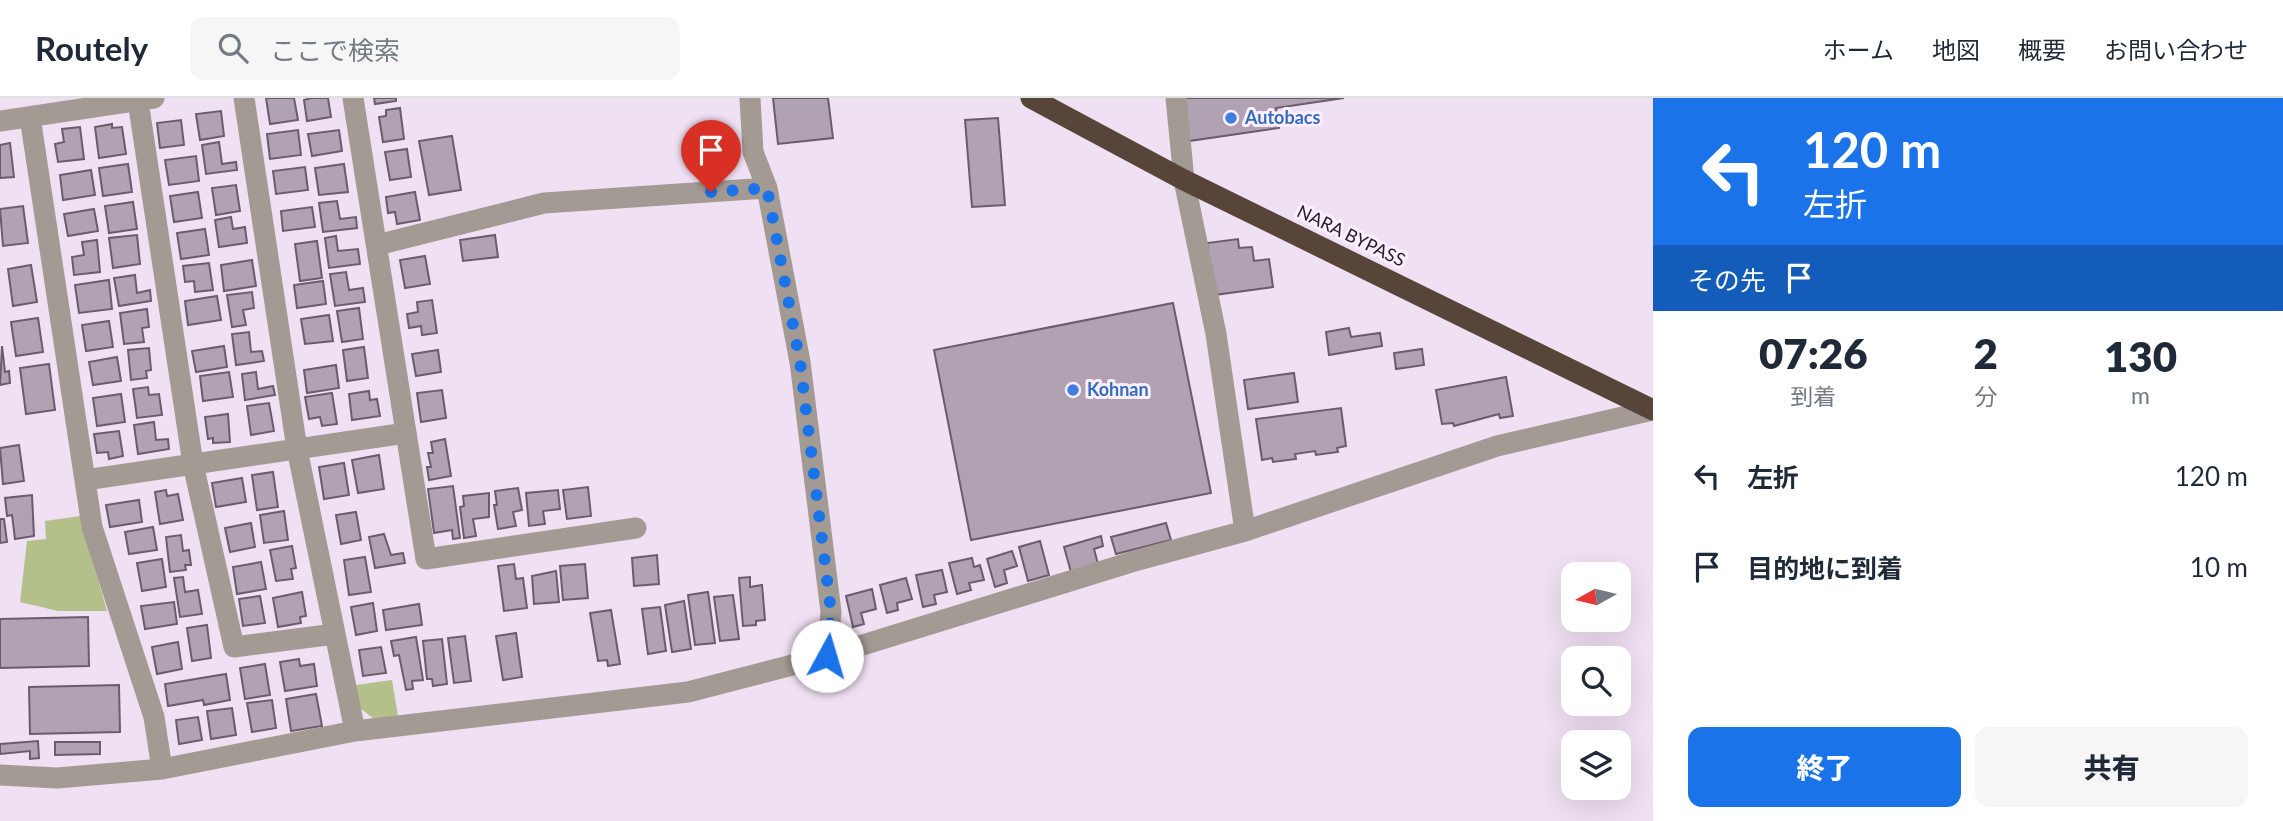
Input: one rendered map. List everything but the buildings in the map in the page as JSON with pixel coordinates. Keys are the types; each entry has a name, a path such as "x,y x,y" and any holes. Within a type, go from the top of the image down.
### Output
{"highway":[{"name":"NARA BYPASS","path":"1031,98 1184,180 1653,410"}],"street":[{"path":"244,98 297,449 355,731"},
{"path":"354,98 426,559 636,528"},
{"path":"750,98 753,152 767,188 800,362 831,612 827,656"},
{"path":"1175,98 1184,180 1216,334 1245,531"},
{"path":"0,121 146,99 193,464 234,648 335,634"},
{"path":"30,117 93,527 153,718 162,769"},
{"path":"377,245 544,203 767,188"},
{"path":"0,775 57,778 162,769 355,731 688,692 827,656 1138,560 1245,531 1497,446 1653,410"},
{"path":"85,480 407,433"}],"green space":[{"path":"80,516 107,611 58,611 20,602 27,541 46,539 45,521"},
{"path":"392,680 398,716 374,719 360,708 356,685"}],"place":[{"name":"Autobacs","path":"1231,118"},
{"name":"Kohnan","path":"1073,390"}],"route":[{"path":"711,192 767,188 800,362 831,612 827,656"}]}
